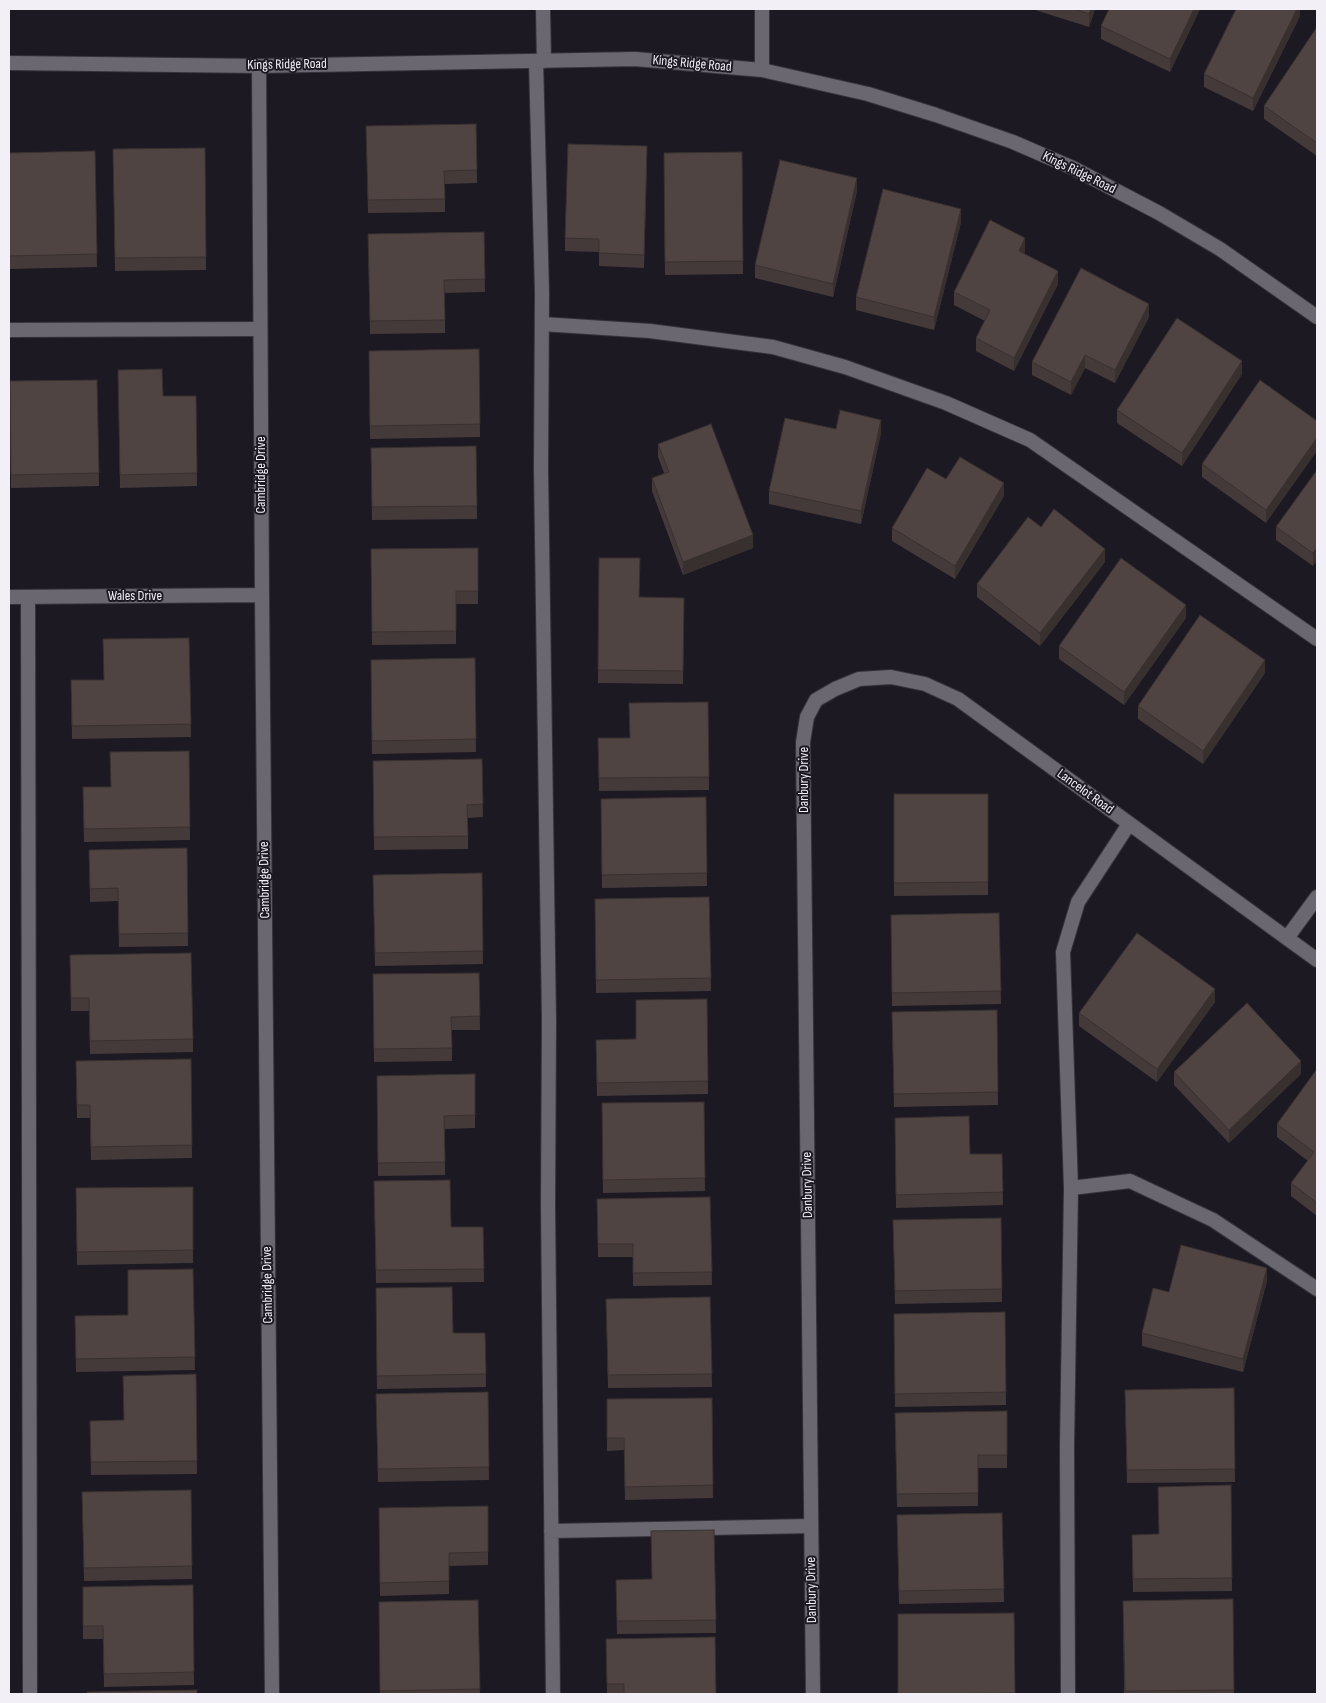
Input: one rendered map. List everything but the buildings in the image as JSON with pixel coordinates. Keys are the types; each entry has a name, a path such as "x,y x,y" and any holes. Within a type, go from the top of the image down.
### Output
{"street":[{"path":"543,9 540,61 541,469 549,1021 548,1205 553,1694"},
{"path":"762,9 762,70"},
{"name":"Kings Ridge Road","path":"9,63 259,66 635,59 762,70 868,94 936,115 1013,142 1073,168 1160,213 1220,249 1317,317"},
{"name":"Cambridge Drive","path":"259,66 272,1694"},
{"path":"542,324 650,331 773,347 845,367 946,403 1030,440 1317,639"},
{"path":"9,330 260,329"},
{"name":"Wales Drive","path":"9,597 262,595"},
{"path":"28,597 30,1694"},
{"name":"Lancelot Road","path":"835,689 859,680 891,677 925,684 958,700 1317,960"},
{"name":"Danbury Drive","path":"813,1694 804,742 807,717 816,700 835,689"},
{"path":"1068,1694 1066,1447 1071,1188 1062,952 1078,902 1129,824"},
{"path":"1286,938 1317,898"},
{"path":"1071,1188 1130,1181 1213,1220 1317,1289"},
{"path":"551,1531 811,1526"}]}
